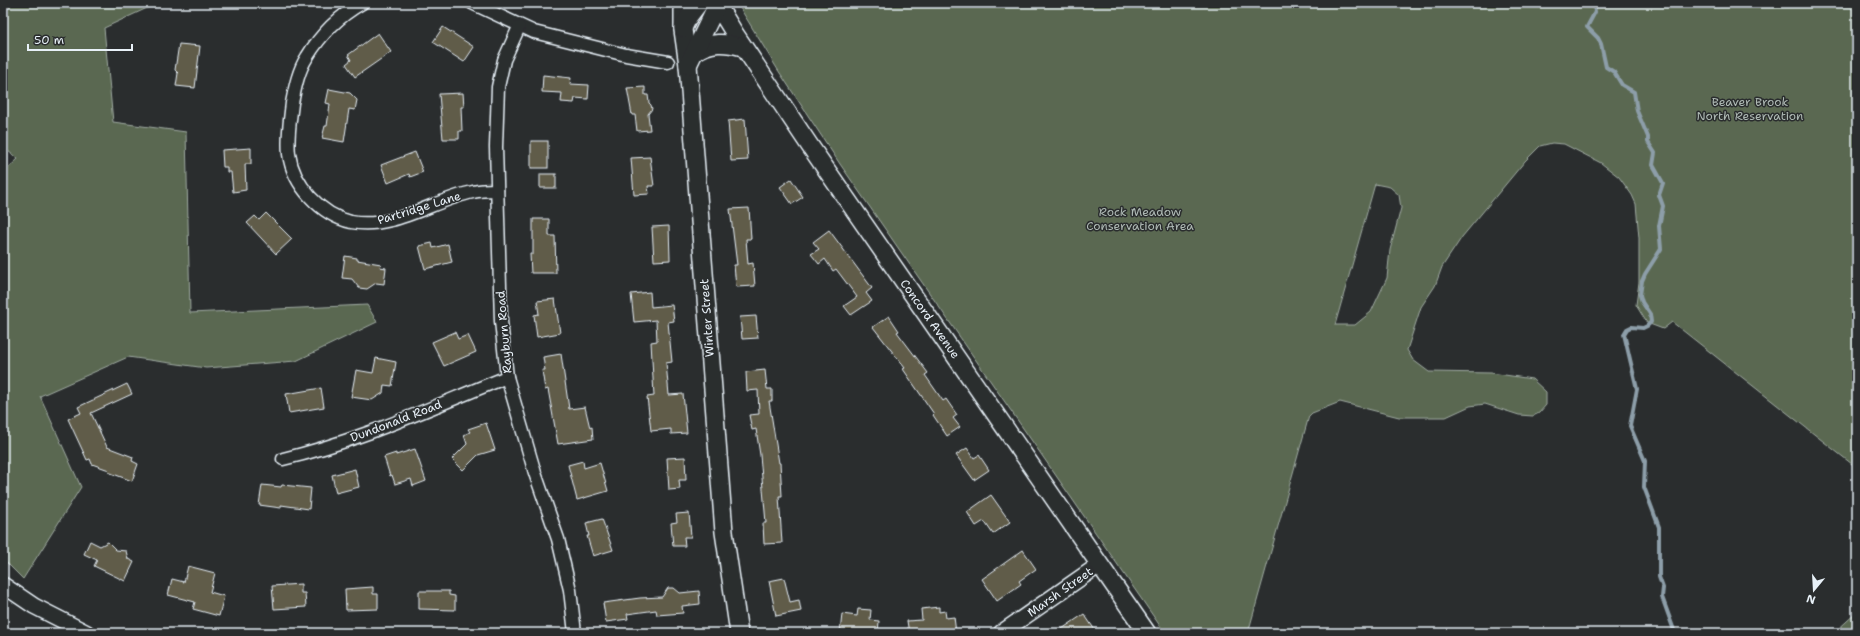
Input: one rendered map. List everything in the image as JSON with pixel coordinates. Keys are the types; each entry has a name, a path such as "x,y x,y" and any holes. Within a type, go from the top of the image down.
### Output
{"main road":[{"name":"Winter Street","path":"683,3 683,30 691,58 724,532 739,633"},
{"path":"683,30 689,16 699,3"},
{"path":"691,58 717,4"},
{"name":"Concord Avenue","path":"717,4 743,47 1146,633"},
{"path":"691,58 704,46 714,43 724,43 743,47"}],"street":[{"name":"Partridge Lane","path":"362,3 330,27 306,58 299,74 290,121 288,143 292,168 304,189 311,198 330,214 338,218 359,223 383,222 474,192 497,190"},
{"path":"472,3 519,27 626,55 668,62"},
{"name":"Rayburn Road","path":"519,27 504,60 498,87 497,190 501,314 507,377 535,473 558,539 570,590 575,633"},
{"name":"Dundonald Road","path":"283,459 312,452 392,424 507,377"},
{"name":"Marsh Street","path":"1001,633 1099,565"},
{"path":"3,585 34,606 87,633"}],"green space":[{"path":"3,3 158,3 104,28 113,122 186,132 190,313 367,305 377,322 296,361 206,368 128,357 40,396 81,487 23,579 3,559 3,173 18,159 3,147"},
{"name":"Rock Meadow Conservation Area","path":"737,3 1857,3 1857,468 1672,322 1663,329 1647,323 1636,305 1639,282 1639,238 1636,204 1632,195 1619,177 1601,163 1564,144 1552,143 1540,146 1525,161 1462,237 1442,267 1435,286 1421,307 1407,350 1413,360 1429,372 1491,373 1532,379 1546,392 1546,405 1539,413 1533,416 1519,415 1485,404 1470,406 1446,417 1399,417 1340,402 1312,413 1309,416 1248,633 1165,633 840,164 778,70","holes":["1375,184 1390,187 1399,195 1401,208 1390,250 1387,278 1371,312 1355,325 1335,325"]},
{"path":"1857,612 1857,633 1834,633 1835,632"}],"building":[{"path":"443,27 474,47 464,62 433,42"},
{"path":"378,33 391,52 355,77 346,64 351,60 348,55"},
{"path":"179,44 200,46 195,88 176,86 178,73 175,70"},
{"path":"543,75 571,78 570,84 589,85 588,99 575,98 574,103 561,102 562,93 542,92"},
{"path":"645,87 645,95 648,95 649,103 652,109 648,114 650,130 637,131 635,115 632,115 627,88"},
{"path":"329,89 350,93 357,100 355,110 349,109 344,142 322,138 325,126 327,126 330,104 326,103"},
{"path":"463,93 464,107 461,107 462,131 459,131 459,139 443,139 439,94"},
{"path":"745,119 748,160 731,161 728,121"},
{"path":"531,141 548,141 548,168 531,168"},
{"path":"251,148 251,164 245,164 246,190 233,192 231,172 227,172 227,167 223,167 222,150"},
{"path":"415,152 423,172 410,177 409,174 388,183 381,165"},
{"path":"650,157 654,186 648,186 649,194 634,195 631,158"},
{"path":"540,174 556,174 556,188 540,188"},
{"path":"791,179 803,197 792,204 780,187"},
{"path":"749,208 751,239 746,239 748,264 753,263 755,286 736,287 734,265 737,265 730,209"},
{"path":"266,213 292,239 276,254 247,223 255,216 259,220"},
{"path":"533,219 549,219 549,236 555,236 556,273 531,273 530,254 533,254"},
{"path":"669,226 670,260 654,261 652,227"},
{"path":"829,230 872,288 866,293 872,301 851,315 844,306 857,297 836,269 833,271 825,259 819,264 811,254 819,249 813,242"},
{"path":"432,243 433,248 448,244 452,262 425,269 419,246"},
{"path":"345,256 357,258 357,260 381,264 380,267 386,268 384,284 376,283 367,289 359,288 352,279 342,278"},
{"path":"650,292 651,307 672,305 674,321 668,322 672,362 666,363 669,395 683,394 687,433 671,434 671,429 651,431 647,397 654,396 651,342 657,341 656,320 634,322 631,294"},
{"path":"555,299 560,333 537,337 534,315 539,314 537,301"},
{"path":"756,316 758,338 742,339 740,317"},
{"path":"889,316 899,331 897,332 928,373 925,375 943,401 946,399 957,415 953,418 960,427 947,436 933,415 934,414 903,369 905,368 873,327"},
{"path":"455,332 458,339 468,335 476,352 444,366 432,342"},
{"path":"561,354 569,409 585,407 590,428 592,427 593,439 558,444 548,389 545,390 542,370 545,370 543,357"},
{"path":"376,358 396,362 392,386 384,385 383,393 372,400 351,397 356,370 373,373"},
{"path":"765,370 767,389 772,389 772,401 769,401 780,463 782,496 779,496 782,543 764,544 763,523 766,523 760,455 756,429 752,430 749,415 759,414 758,390 747,391 746,372"},
{"path":"127,384 132,394 91,413 107,447 133,457 132,461 138,464 132,481 92,464 90,459 87,460 68,419 81,413 78,407"},
{"path":"321,388 324,407 289,413 286,394"},
{"path":"486,423 495,450 478,455 463,470 452,459 467,444 464,435 470,432 468,429"},
{"path":"967,448 974,458 979,455 989,470 974,480 956,455"},
{"path":"415,449 426,481 413,486 411,479 395,484 392,475 390,476 384,457"},
{"path":"685,457 686,480 679,480 680,489 669,490 667,458"},
{"path":"583,461 584,468 600,463 608,491 577,500 568,465"},
{"path":"355,469 359,487 336,493 332,475"},
{"path":"262,485 281,487 282,485 311,488 309,509 281,505 281,508 259,505"},
{"path":"991,495 1010,522 993,534 984,521 976,526 967,512"},
{"path":"689,513 691,537 684,537 685,546 673,546 671,523 677,522 676,514"},
{"path":"602,519 613,550 593,556 587,536 589,536 586,523"},
{"path":"90,541 100,546 108,542 116,550 126,551 128,559 134,562 125,581 94,566 97,560 84,554"},
{"path":"1023,550 1036,569 1019,581 1021,584 997,601 982,579"},
{"path":"188,566 215,573 210,592 224,596 219,616 193,609 195,602 168,595 172,579 184,582"},
{"path":"784,578 790,602 799,600 801,611 776,616 769,581"},
{"path":"301,584 301,593 305,593 306,607 274,609 272,586"},
{"path":"373,587 373,594 378,594 378,609 346,610 345,589"},
{"path":"668,588 674,588 680,593 699,591 700,604 682,606 683,613 657,615 656,610 627,614 628,619 606,622 603,603 640,598 662,597"},
{"path":"419,591 449,591 449,595 455,596 455,610 419,609"},
{"path":"939,607 939,612 945,611 946,618 954,617 956,633 909,633 907,621 922,620 921,609"},
{"path":"858,609 871,610 870,620 879,621 878,633 840,633 842,614 857,616"},
{"path":"1084,614 1097,633 1056,633"}],"waterway":[{"path":"1594,3 1595,12 1587,27 1598,38 1601,44 1606,67 1614,72 1622,85 1634,92 1637,111 1648,137 1648,142 1655,153 1653,165 1663,183 1659,195 1663,206 1659,226 1661,249 1645,274 1642,281 1640,295 1642,302 1650,314 1651,322 1643,328 1631,327 1627,329 1624,334 1637,389 1630,426 1645,461 1644,487 1659,527 1659,577 1663,588 1662,597 1675,633"}],"park label":[{"name":"Beaver Brook North Reservation","path":"1750,109"}]}
